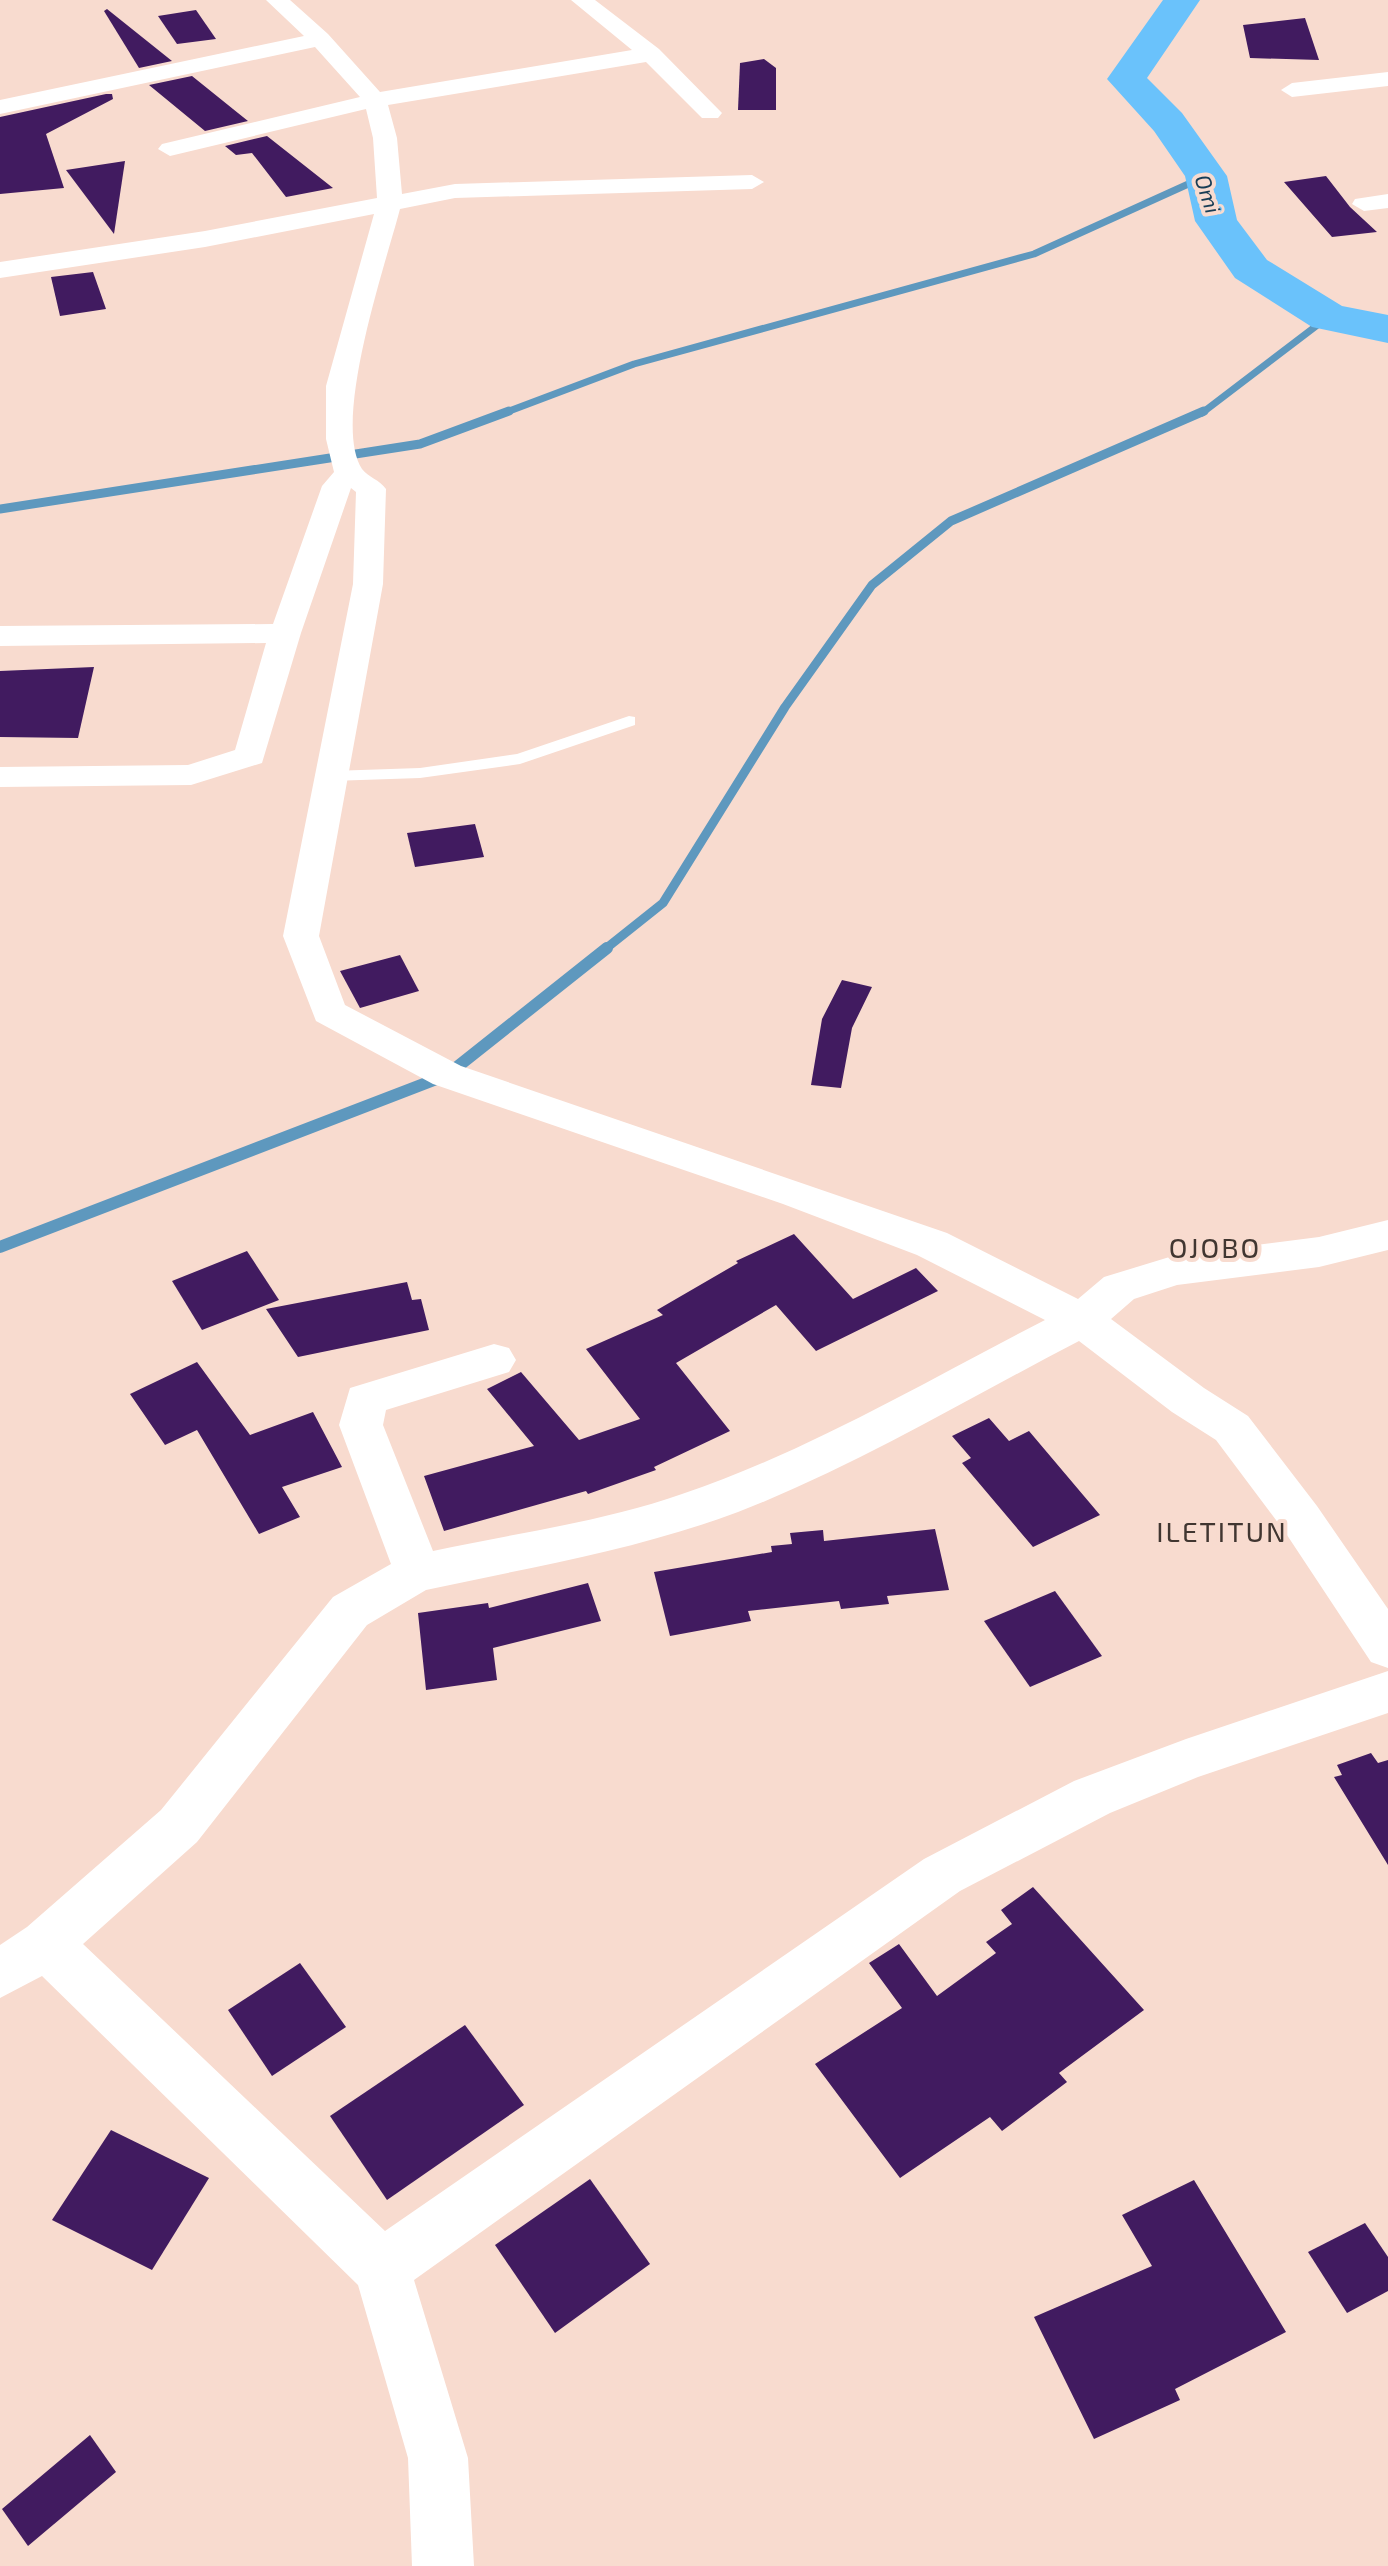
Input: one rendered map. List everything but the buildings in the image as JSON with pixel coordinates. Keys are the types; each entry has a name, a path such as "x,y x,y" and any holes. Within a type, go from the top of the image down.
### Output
{"street":[{"path":"0,777 191,775 250,756 285,633 337,486 344,457 340,386 390,201 385,138 375,100 320,39 277,0"},
{"path":"582,0 651,54 710,113"},
{"path":"0,107 320,39"},
{"path":"170,149 375,100 651,54"},
{"path":"1292,90 1388,79"},
{"path":"0,270 205,239 390,201 455,191 752,182"},
{"path":"344,457 371,489 368,584 301,936 329,1012 447,1075 797,1194 932,1244 1082,1320 1188,1400 1232,1428 1301,1519 1388,1648"},
{"path":"0,636 285,633"},
{"path":"0,1974 46,1944 179,1826 350,1611 385,1588 418,1573 634,1526 723,1498 798,1465 1082,1320 1119,1288 1176,1270 1319,1252 1388,1235"},
{"path":"418,1573 361,1425 366,1400 494,1360"},
{"path":"382,2268 942,1875 1092,1797 1186,1760 1388,1692"},
{"path":"46,1944 382,2268 438,2458 443,2566"}],"lane":[{"path":"331,776 420,773 520,759 629,721"}],"waterway":[{"name":"Omi","path":"1182,0 1127,79 1168,122 1206,176 1216,221 1251,269 1328,317 1388,329"},
{"path":"504,413 634,364 1034,254 1206,176"},
{"path":"1202,413 1328,317"},
{"path":"0,509 420,444 509,411"},
{"path":"604,950 663,903 785,707 872,585 951,521 1204,411"},
{"path":"0,1247 447,1075 607,948"}],"district":[{"name":"OJOBO","path":"1215,1248"},
{"name":"ILETITUN","path":"1222,1532"}]}
